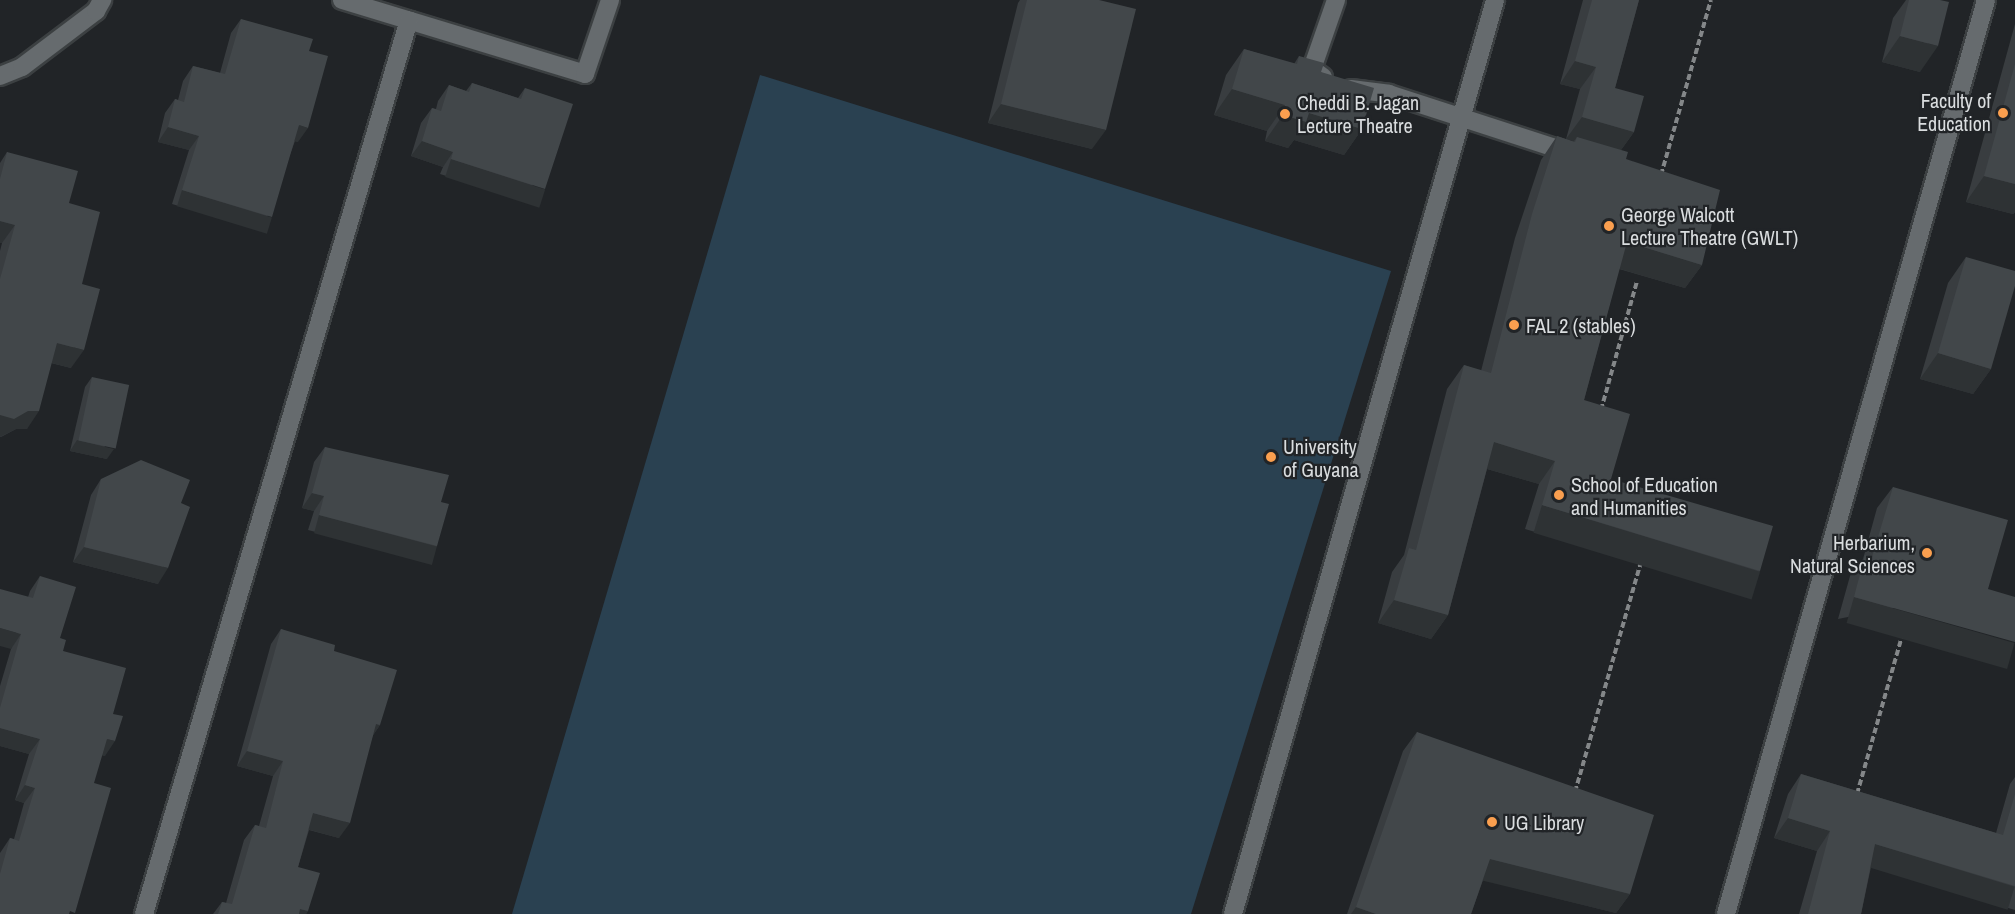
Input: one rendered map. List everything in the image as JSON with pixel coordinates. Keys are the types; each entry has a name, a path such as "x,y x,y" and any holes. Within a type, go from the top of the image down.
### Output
{"street":[{"path":"0,76 22,67 96,11 102,0"},
{"path":"342,0 585,74 610,0"},
{"path":"1336,0 1312,69 1353,90 1389,94 1586,157"},
{"path":"1233,914 1495,0"},
{"path":"1726,914 1986,0"},
{"path":"144,914 410,20"}],"path":[{"path":"1660,178 1711,0"},
{"path":"1598,422 1638,281"},
{"path":"1573,798 1641,562"},
{"path":"1855,802 1902,636"}],"shaded area":[{"path":"760,75 1391,271 1191,914 512,914"}],"building":[{"path":"1027,0 1099,0 1136,9 1106,130 1001,104"},
{"path":"1592,0 1639,0 1615,88 1644,96 1634,132 1582,117 1596,67 1575,61"},
{"path":"1909,0 1949,2 1938,46 1900,36"},
{"path":"241,19 313,39 309,51 328,56 308,128 299,125 272,217 182,190 199,136 168,127 175,99 184,102 193,66 225,74"},
{"path":"1244,49 1297,64 1299,56 1324,63 1321,72 1374,88 1362,129 1309,113 1306,122 1283,115 1285,105 1232,89"},
{"path":"2015,64 2015,184 1984,176"},
{"path":"472,83 521,99 525,88 573,104 545,189 451,159 453,152 422,141 432,108 441,111 449,85 469,92"},
{"path":"1557,136 1575,142 1577,137 1628,152 1626,159 1720,190 1702,265 1627,242 1584,400 1630,414 1611,479 1773,526 1760,571 1542,505 1555,461 1494,442 1448,615 1394,600 1409,548 1416,550 1464,365 1491,373 1532,214"},
{"path":"7,152 78,171 69,203 100,212 82,284 100,289 84,350 57,343 39,411 28,411 14,419 0,415 0,279 15,225 0,221 0,179"},
{"path":"1966,257 2015,271 2015,286 1991,369 1938,353"},
{"path":"92,377 129,385 116,448 78,441"},
{"path":"325,447 449,475 441,502 449,504 437,546 319,515 324,496 312,493"},
{"path":"141,460 190,480 181,503 190,507 168,568 84,547 101,479"},
{"path":"1893,487 2008,520 1988,589 2015,597 2015,642 1854,597 1865,555 1872,557"},
{"path":"40,576 76,587 60,638 66,640 63,651 126,668 113,714 123,716 115,741 107,739 94,783 111,788 75,913 70,911 69,914 0,914 0,874 10,838 19,841 35,788 25,785 40,739 0,728 0,708 21,634 0,628 0,589 33,598"},
{"path":"281,629 335,645 334,651 397,670 380,725 376,724 350,823 313,813 298,867 320,873 308,911 300,909 299,914 218,914 222,902 232,904 255,825 266,828 283,761 247,751"},
{"name":"UG Library","path":"1417,732 1654,815 1630,894 1490,859 1471,914 1376,914 1356,907"},
{"path":"1801,774 2003,835 2015,794 2015,886 1875,844 1861,914 1808,914 1830,831 1788,818"}],"place":[{"name":"Faculty of Education","path":"2003,113"},
{"name":"Cheddi B. Jagan Lecture Theatre","path":"1285,114"},
{"name":"George Walcott Lecture Theatre (GWLT)","path":"1609,226"},
{"name":"FAL 2 (stables)","path":"1514,325"},
{"name":"University of Guyana","path":"1271,457"},
{"name":"School of Education and Humanities","path":"1559,495"},
{"name":"Herbarium, Natural Sciences","path":"1927,553"},
{"name":"UG Library","path":"1492,822"}]}
